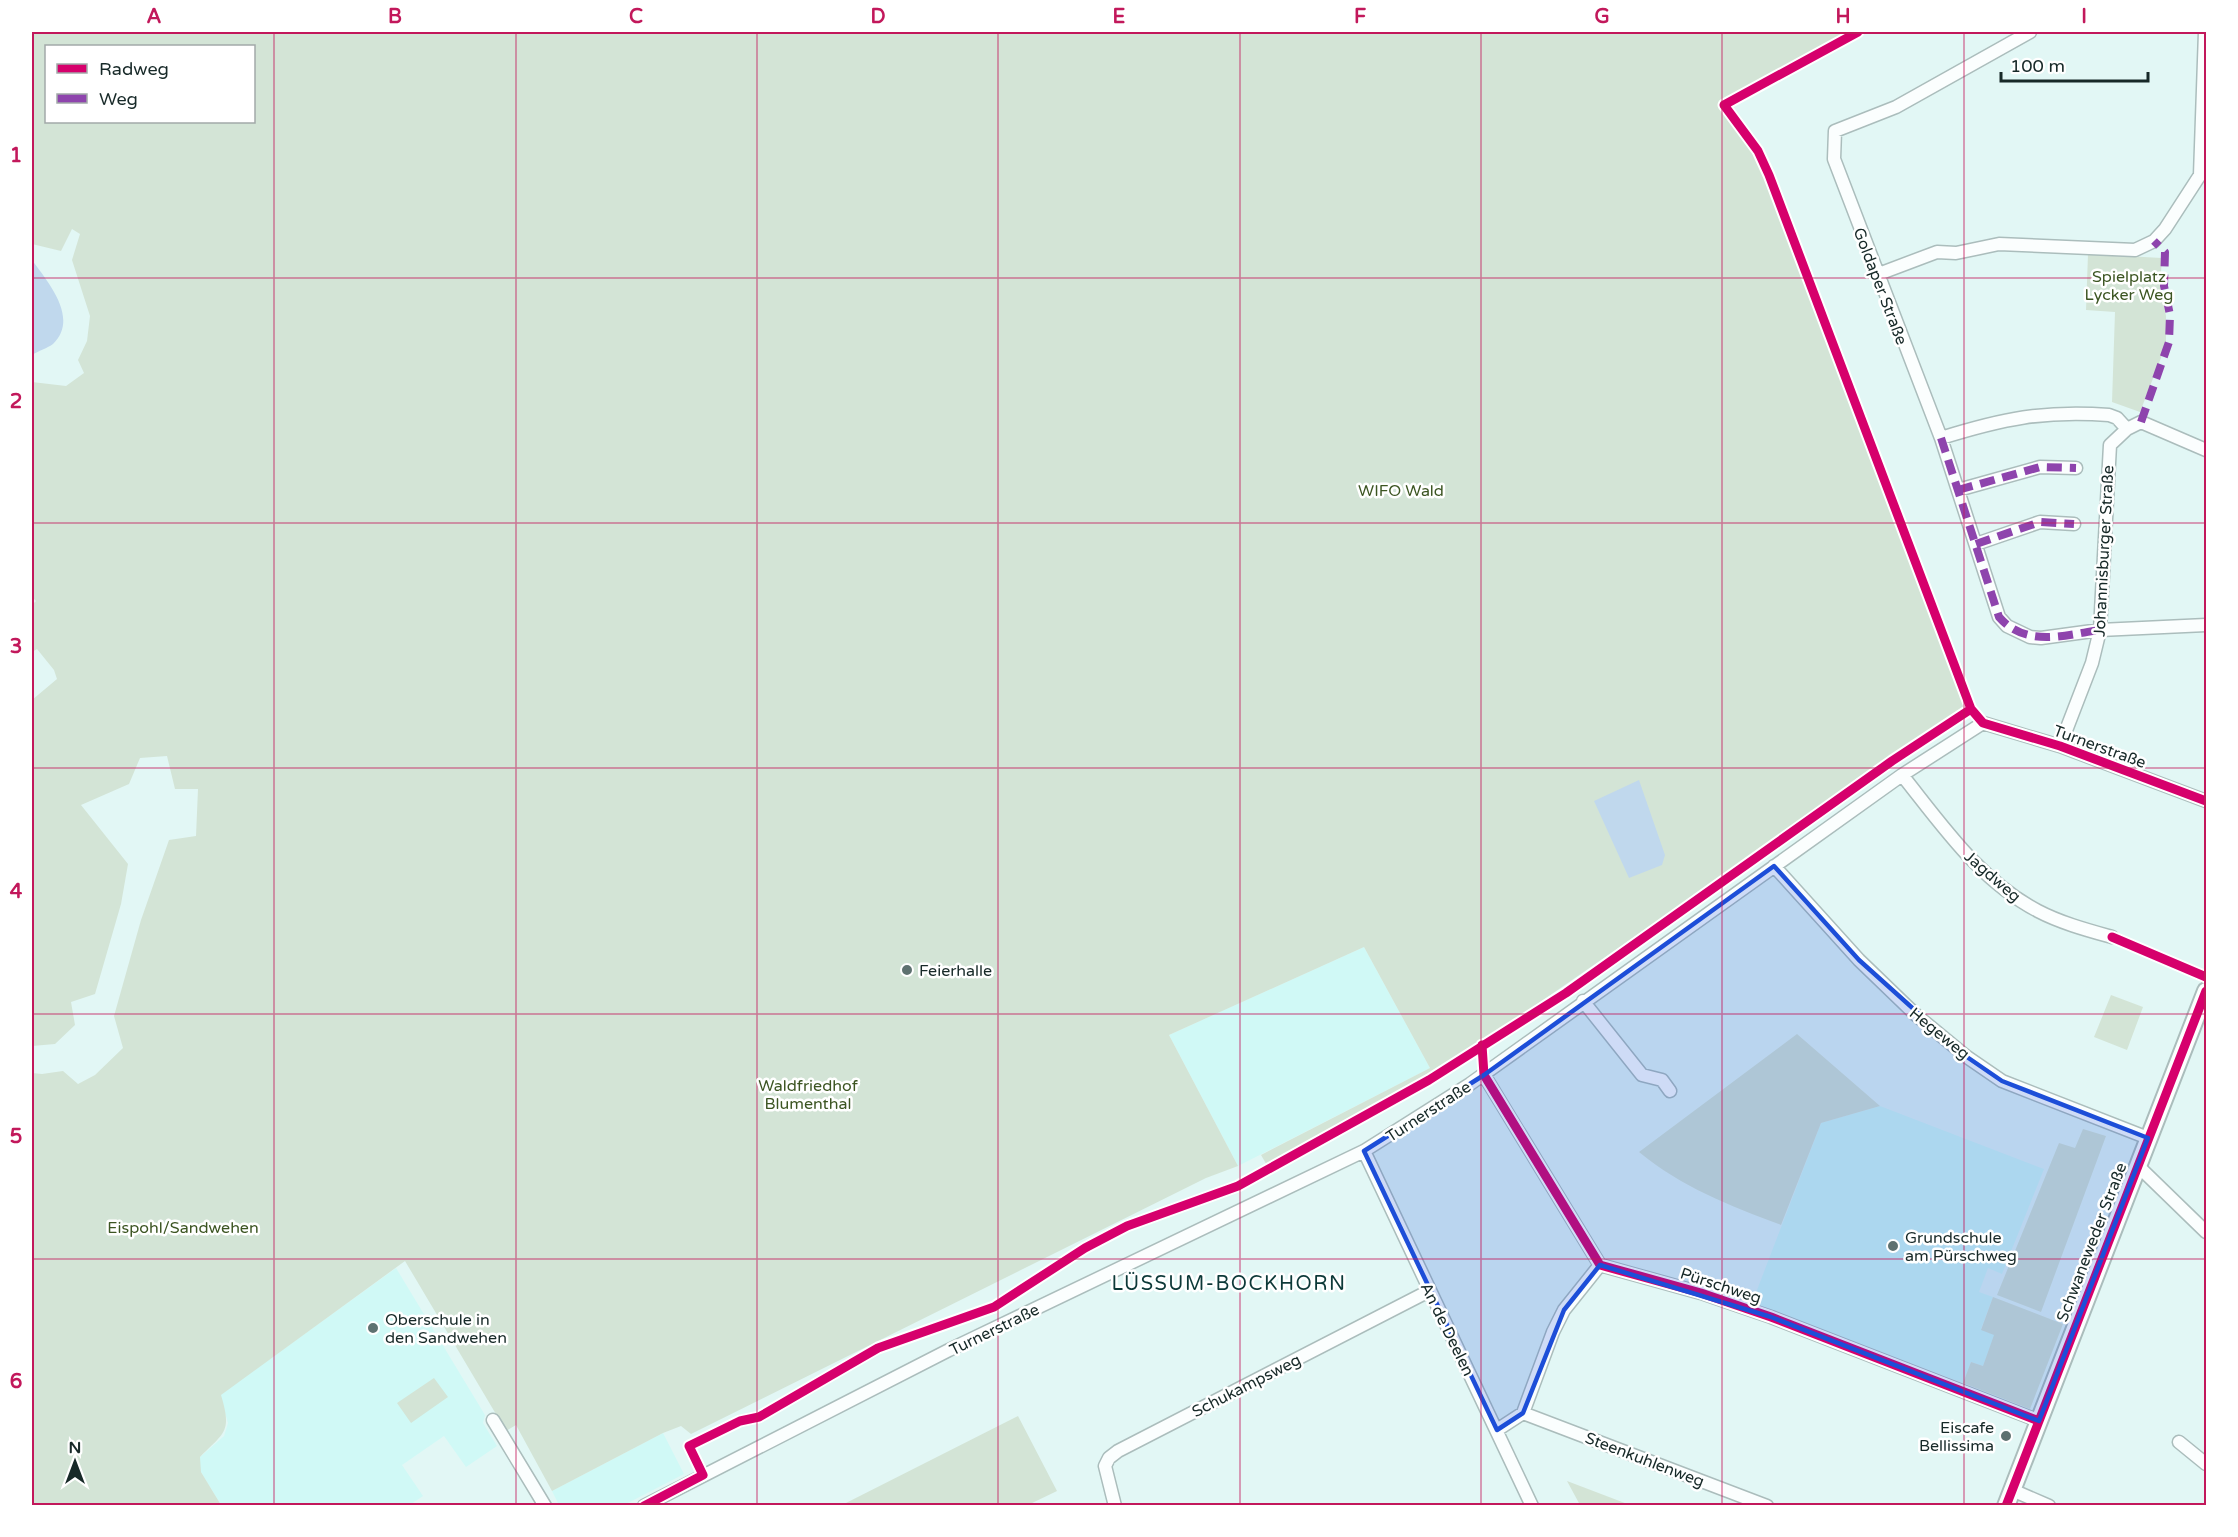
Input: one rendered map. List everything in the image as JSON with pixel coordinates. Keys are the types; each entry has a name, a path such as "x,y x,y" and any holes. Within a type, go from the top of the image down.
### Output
{"main road":[{"name":"Schwaneweder Straße","path":"2009,1498 2206,991"}],"street":[{"name":"Goldaper Straße","path":"2030,32 1896,107 1835,131 1834,159 1876,275 1941,438 1999,616 2007,626 2030,637 2041,638 2100,630"},
{"path":"1876,275 1936,252 1956,253 1999,244 2135,250 2154,241 2200,175 2205,32"},
{"path":"1941,438 2009,418 2055,412 2109,415 2117,418 2127,429 2140,422 2206,450"},
{"name":"Johannisburger Straße","path":"2061,746 2092,663 2100,630 2108,452 2114,439 2127,429"},
{"path":"1958,490 2040,467 2076,468"},
{"path":"1977,544 2040,522 2074,524"},
{"path":"2100,630 2206,625"},
{"name":"Turnerstraße","path":"644,1506 950,1350 1364,1151 1484,1075 1583,1001 1902,775 1983,723 2061,746 2206,801"},
{"name":"Jagdweg","path":"1902,775 1954,841 2016,898 2058,921 2112,938"},
{"name":"Hegeweg","path":"1774,866 1867,968 1916,1015 1967,1057 2002,1081 2148,1138"},
{"path":"1583,1001 1642,1075 1662,1080 1670,1091"},
{"path":"1484,1075 1600,1265 1564,1310 1553,1332 1523,1413 1497,1430"},
{"name":"An de Deelen","path":"1364,1151 1532,1506"},
{"path":"2138,1165 2206,1232"},
{"name":"Pürschweg","path":"1600,1265 1701,1293 1761,1314 2039,1421"},
{"name":"Schukampsweg","path":"1115,1506 1105,1466 1109,1458 1118,1451 1429,1291"},
{"name":"Steenkuhlenweg","path":"1523,1413 1767,1506"},
{"path":"493,1420 545,1506"},
{"path":"2179,1442 2206,1464"},
{"path":"2009,1498 2049,1506"}],"highlighted area":[{"path":"1774,866 1859,960 1967,1057 2002,1081 2148,1138 2039,1421 1771,1317 1600,1265 1564,1310 1523,1413 1497,1430 1364,1151 1484,1075"}],"shaded area":[{"path":"32,260 58,300 63,323 60,334 53,344 32,355"},
{"path":"1639,780 1665,855 1662,865 1629,878 1594,801"},
{"path":"1364,947 1430,1068 1238,1166 1169,1035"},
{"name":"Grundschule am Pürschweg","path":"1880,1106 2044,1169 2002,1274 1988,1268 1979,1292 1993,1297 1981,1329 1995,1334 1983,1366 1971,1362 1963,1383 1752,1303 1821,1123"},
{"name":"Oberschule in den Sandwehen","path":"396,1268 485,1415 483,1423 497,1446 466,1467 444,1436 402,1465 423,1496 408,1506 221,1505 201,1472 199,1463 200,1457 224,1436 228,1423 220,1395"},
{"path":"663,1433 684,1474 624,1505 559,1505 552,1491"}],"green space":[{"name":"WIFO Wald","path":"32,32 1864,32 1730,106 1762,150 1775,180 1961,669 1953,677 1965,708 1452,1063 1268,1167 1261,1155 1430,1068 1364,947 1169,1035 1238,1166 1206,1178 691,1434 681,1426 663,1433 552,1491 516,1425 506,1431 405,1261 221,1395 226,1417 224,1430 200,1457 201,1472 221,1505 32,1505 32,1073 63,1071 78,1084 95,1075 123,1048 114,1016 141,920 169,840 196,836 198,789 175,789 167,756 140,758 129,784 81,805 128,864 121,904 95,994 71,1002 75,1025 55,1044 32,1046 32,700 57,679 54,670 37,649 32,652 32,605 36,601 32,597 32,382 66,386 84,373 78,360 87,341 90,316 72,260 80,234 72,229 61,251 32,244"},
{"name":"Spielplatz Lycker Weg","path":"2088,254 2162,258 2160,287 2166,316 2166,345 2140,412 2112,402 2115,312 2086,310"},
{"path":"2111,995 2143,1007 2127,1050 2094,1037"},
{"path":"1797,1034 1880,1106 1821,1123 1781,1225 1725,1203 1689,1185 1672,1176 1639,1152"},
{"path":"2083,1129 2106,1136 2041,1312 1997,1295 2059,1143 2075,1148"},
{"path":"1993,1297 2063,1324 2030,1409 1963,1383 1971,1362 1983,1366 1994,1335 1981,1330"},
{"path":"434,1378 448,1397 411,1423 397,1403"},
{"path":"1018,1416 1057,1491 1028,1505 842,1505"},
{"path":"1567,1481 1630,1505 1580,1505"}],"marked path":[{"path":"2141,422 2169,342 2170,315 2164,286 2165,252 2154,241"},
{"path":"1941,438 1999,617 2021,633 2034,636 2060,636 2100,630"},
{"path":"1958,490 2040,467 2076,468"},
{"path":"1976,544 2040,522 2074,524"}],"cycle path":[{"path":"1858,32 1724,105 1758,151 1769,175 1971,709 1983,723 2060,746 2206,801"},
{"path":"644,1506 703,1475 689,1446 740,1421 759,1417 878,1348 994,1307 1085,1248 1127,1226 1238,1186 1429,1080 1566,993 1892,761 1971,709"},
{"path":"2112,937 2206,977"},
{"path":"2006,1506 2206,991"},
{"path":"1482,1045 1484,1075 1600,1265 1701,1293 1771,1317 2039,1421"}],"place":[{"name":"Feierhalle","path":"907,970"},
{"name":"Grundschule am Pürschweg","path":"1893,1246"},
{"name":"Oberschule in den Sandwehen","path":"373,1328"},
{"name":"Eiscafe Bellissima","path":"2006,1436"}],"district":[{"name":"LÜSSUM-BOCKHORN","path":"1229,1283"}],"park label":[{"name":"Waldfriedhof Blumenthal","path":"808,1094"},
{"name":"Eispohl/Sandwehen","path":"183,1227"}]}
